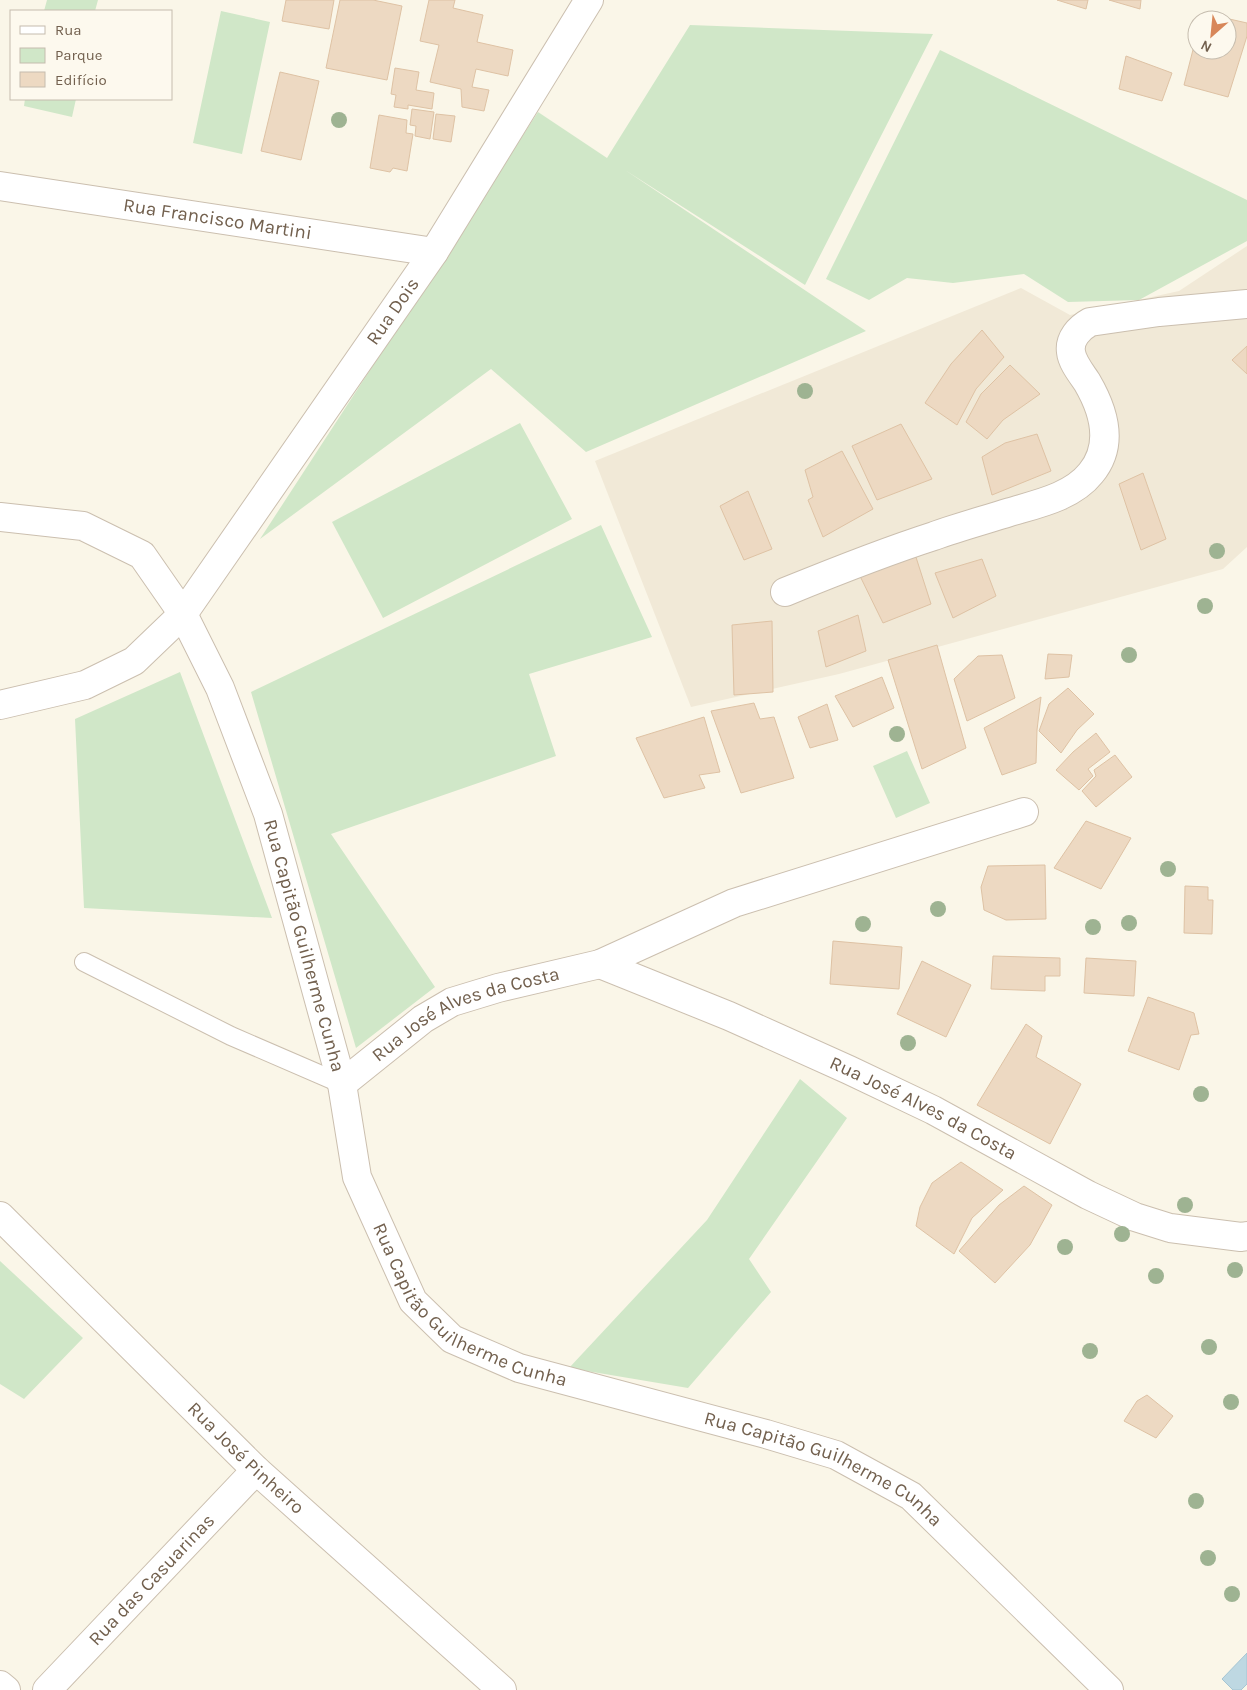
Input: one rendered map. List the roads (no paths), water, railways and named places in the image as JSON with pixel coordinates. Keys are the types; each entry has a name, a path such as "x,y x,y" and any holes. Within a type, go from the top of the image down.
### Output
{"street":[{"name":"Rua Dois","path":"0,705 85,685 134,661 182,614 434,252 589,0"},
{"name":"Rua Francisco Martini","path":"0,186 434,252"},
{"path":"785,592 848,566 926,538 1045,502 1084,480 1099,460 1103,451 1105,434 1100,411 1090,388 1073,359 1071,351 1072,342 1081,327 1090,322 1159,312 1247,304"},
{"name":"Rua Capitão Guilherme Cunha","path":"0,516 83,526 142,555 182,614 220,688 268,814 342,1084 357,1177 414,1302 452,1339 518,1368 766,1434 836,1456 886,1482 911,1496 1109,1690"},
{"name":"Rua José Alves da Costa","path":"342,1084 423,1019 452,1002 498,988 600,964 734,903 1024,812"},
{"name":"Rua José Alves da Costa","path":"600,964 729,1016 849,1070 933,1110 1088,1194 1135,1216 1170,1228 1222,1235 1247,1236"},
{"name":"Rua José Pinheiro","path":"0,1216 256,1470 502,1690"},
{"name":"Rua das Casuarinas","path":"47,1690 256,1470"},
{"path":"0,1685 6,1690"}],"lane":[{"path":"84,962 231,1036 342,1084"}],"water":[{"path":"1247,1653 1247,1684 1241,1690 1233,1690 1222,1679"}]}
